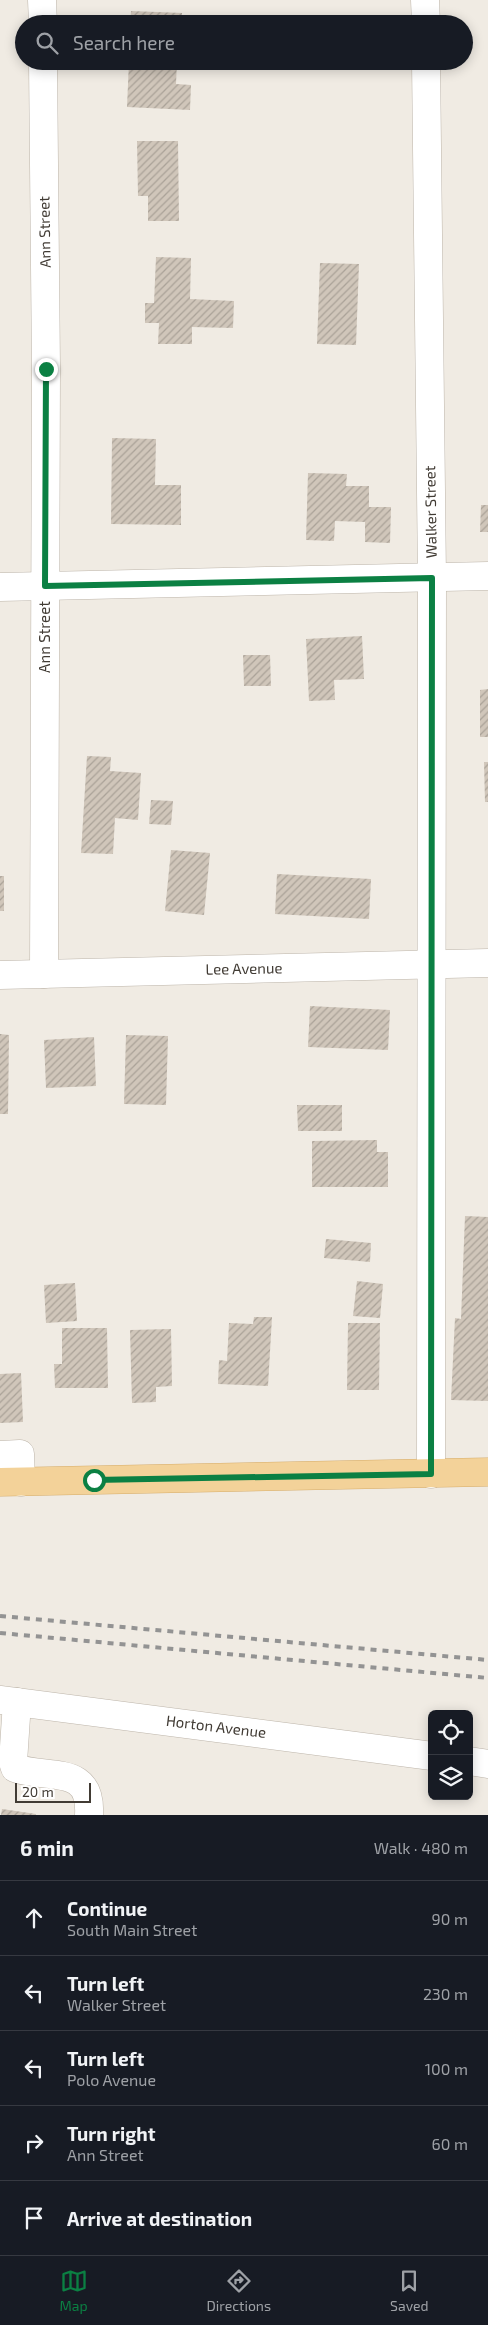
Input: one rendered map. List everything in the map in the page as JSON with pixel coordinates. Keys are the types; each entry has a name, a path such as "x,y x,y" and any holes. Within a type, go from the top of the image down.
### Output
{"main road":[{"path":"10,1482 488,1472"}],"street":[{"path":"42,0 43,15"},
{"path":"425,0 426,15"},
{"name":"Ann Street","path":"43,70 46,359 44,974"},
{"name":"Walker Street","path":"426,70 432,578 431,1474"},
{"path":"0,587 488,576"},
{"name":"Lee Avenue","path":"0,975 488,963"},
{"path":"0,1455 20,1454 10,1482"},
{"path":"8,1701 15,1768 71,1778 82,1785 87,1791 90,1801 89,1815"},
{"name":"Horton Avenue","path":"8,1701 428,1755"},
{"path":"473,1762 488,1764"}],"building":[{"path":"131,11 182,13 182,15 131,15"},
{"path":"129,70 177,70 176,84 191,85 190,110 127,107"},
{"path":"137,141 178,141 179,221 148,221 148,196 138,196"},
{"path":"156,257 191,258 190,299 234,301 233,328 192,327 192,344 158,344 159,323 145,323 145,303 154,303"},
{"path":"320,263 359,264 356,345 317,344"},
{"path":"112,438 156,439 155,485 181,485 181,525 111,524"},
{"path":"308,473 347,474 346,486 369,486 369,507 391,507 390,543 365,542 365,522 335,521 334,541 306,540"},
{"path":"481,505 488,505 488,532 480,532"},
{"path":"362,636 364,679 334,680 335,700 309,701 306,639"},
{"path":"243,655 270,655 271,686 244,686"},
{"path":"488,689 488,737 480,737 480,690"},
{"path":"87,756 111,757 110,771 141,773 138,820 115,818 113,854 81,853"},
{"path":"484,762 488,762 488,802 485,802"},
{"path":"151,800 173,801 171,825 149,824"},
{"path":"171,850 210,853 204,915 165,911"},
{"path":"277,874 371,879 369,919 275,914"},
{"path":"0,876 4,876 4,911 0,911"},
{"path":"310,1006 390,1010 388,1050 308,1047"},
{"path":"0,1034 9,1035 8,1114 0,1114"},
{"path":"126,1035 168,1036 166,1105 124,1104"},
{"path":"94,1037 96,1086 46,1088 44,1040"},
{"path":"297,1105 342,1105 342,1131 298,1131"},
{"path":"377,1140 377,1152 388,1152 388,1187 312,1187 312,1141"},
{"path":"465,1216 488,1217 488,1401 451,1400 455,1318 461,1319"},
{"path":"326,1239 371,1243 370,1262 324,1258"},
{"path":"357,1281 383,1284 380,1318 353,1316"},
{"path":"75,1283 77,1321 46,1323 44,1285"},
{"path":"254,1317 272,1317 268,1386 218,1384 219,1360 227,1361 229,1323 253,1324"},
{"path":"348,1323 380,1323 379,1390 347,1390"},
{"path":"62,1328 107,1328 108,1388 55,1388 54,1364 62,1364"},
{"path":"171,1329 172,1386 156,1387 156,1402 132,1403 130,1330"},
{"path":"21,1373 23,1422 0,1423 0,1374"},
{"path":"2,1809 36,1814 36,1815 1,1815"}],"railway":[{"path":"0,1616 488,1660"},
{"path":"0,1633 488,1678"}],"route":[{"path":"46,369 45,586 432,578 431,1474 94,1480"}]}
